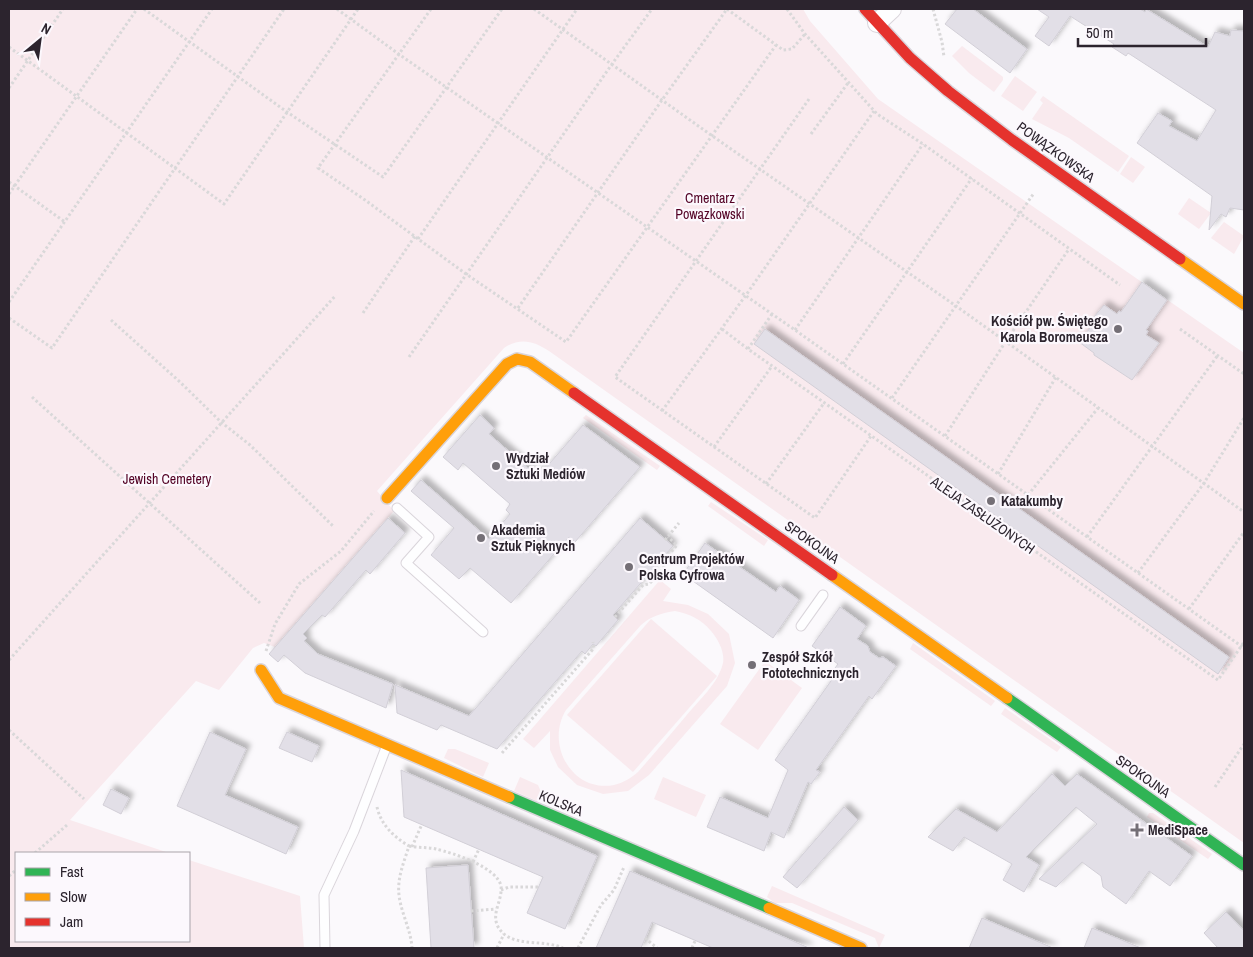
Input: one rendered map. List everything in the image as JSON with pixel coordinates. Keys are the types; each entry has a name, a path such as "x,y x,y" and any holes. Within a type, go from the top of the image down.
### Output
{"street":[{"name":"POWĄZKOWSKA","path":"865,9 910,58 948,91 1012,140 1244,304"},
{"path":"877,23 892,9"},
{"name":"SPOKOJNA","path":"387,498 507,364 517,359 530,362 1244,865"},
{"name":"KOLSKA","path":"261,670 279,698 861,948"}],"lane":[{"path":"397,508 429,537 406,563 483,632"},
{"path":"801,626 822,595"},
{"path":"325,948 324,894 354,830 387,745"}],"path":[{"path":"9,88 63,9"},
{"path":"9,194 137,9"},
{"path":"144,9 190,40 287,112 383,177 502,9"},
{"path":"9,302 212,9"},
{"path":"9,318 52,348 284,9"},
{"path":"338,9 1243,647 1244,642"},
{"path":"9,48 224,204 358,9"},
{"path":"431,9 318,168 466,274 566,342 776,45"},
{"path":"534,9 1006,341 1244,512"},
{"path":"363,313 577,9"},
{"path":"409,357 652,9"},
{"path":"518,308 727,9 783,50 792,49 804,34"},
{"path":"787,9 804,34 874,111 972,178 1120,285"},
{"path":"933,9 944,57"},
{"path":"811,134 848,82"},
{"path":"809,99 615,377 815,518 871,436"},
{"path":"662,411 722,329 874,111"},
{"path":"795,330 923,144"},
{"path":"843,364 972,178"},
{"path":"9,182 65,222"},
{"path":"892,398 1034,193"},
{"path":"945,436 1006,341 1069,249"},
{"path":"9,660 336,295"},
{"path":"748,349 772,314"},
{"path":"111,320 221,422 250,445 333,526"},
{"path":"1180,328 1244,374"},
{"name":"ALEJA ZASŁUŻONYCH","path":"722,329 1218,680 1243,647"},
{"path":"1087,537 1218,355"},
{"path":"714,447 772,366"},
{"path":"998,474 1056,377"},
{"path":"32,398 260,603"},
{"path":"766,484 824,403"},
{"path":"1028,495 1098,408"},
{"path":"1138,573 1204,483 1244,418"},
{"path":"261,670 275,624 298,584 341,551 369,516 387,498"},
{"path":"614,617 643,585 649,584 664,568 663,562 677,545 666,538 679,523"},
{"path":"1190,609 1244,532"},
{"path":"502,753 594,648 593,642"},
{"path":"9,730 84,799"},
{"path":"1215,787 1244,744"},
{"path":"377,803 380,818 399,840 411,846 436,849 480,864 495,876 499,881 501,890 496,916 497,922 504,934 520,941 549,943 563,948"},
{"path":"412,948 410,932 398,894 401,872 422,824"},
{"path":"36,852 67,825"},
{"path":"473,862 479,849"},
{"path":"578,948 601,905 614,890 626,864"},
{"path":"501,890 509,886 538,887"},
{"path":"471,910 496,909"},
{"path":"498,948 504,934"},
{"path":"645,938 657,948"},
{"path":"692,948 695,940"}],"green space":[{"name":"Cmentarz Powązkowski","path":"9,9 803,9 810,21 878,99 1244,353 1244,843 549,351 538,345 521,341 504,348 377,491 394,511 275,647 264,643 253,648 219,690 196,681 70,820 166,852 15,852 15,942 190,942 190,860 300,896 304,948 9,948"},
{"path":"962,46 1003,77 1003,80 994,92 969,73 952,56"},
{"path":"1015,76 1037,92 1023,111 1001,96"},
{"path":"1043,96 1129,156 1118,172 1069,138 1032,119 1043,103 1040,100"},
{"path":"1131,157 1145,167 1133,183 1120,174"},
{"path":"1189,198 1211,213 1199,229 1178,214"},
{"path":"1224,222 1244,236 1234,254 1211,238"},
{"path":"586,415 660,466 657,470 583,418"},
{"path":"711,502 768,540 764,546 708,506"},
{"path":"660,580 671,589 663,601 688,605 708,614 729,634 735,663 727,686 649,775 628,791 603,794 577,785 558,767 550,750 550,731 534,748 523,739","holes":["675,611 690,615 703,623 711,631 722,650 723,663 721,671 708,691 638,772 624,782 614,785 599,785 586,781 575,774 566,763 561,751 560,723 566,710 641,625 653,617"]},
{"path":"651,619 717,676 633,772 567,715"},
{"path":"913,643 995,701 991,706 910,649"},
{"path":"765,661 802,688 758,750 720,724"},
{"path":"1005,708 1061,747 1057,752 1001,714"},
{"path":"448,749 455,749 489,763 483,777 444,758"},
{"path":"520,777 538,785 541,792 537,801 514,791"},
{"path":"663,777 706,795 696,817 654,799"},
{"path":"1149,813 1153,813 1212,854 1208,859 1147,817"},
{"path":"772,886 885,935 879,948 875,938 792,903 775,903 767,897"}],"building":[{"path":"957,9 973,9 1027,49 1010,73 945,24"},
{"path":"1037,9 1140,9 1145,12 1146,9 1208,47 1215,32 1230,36 1231,30 1244,31 1244,210 1230,208 1226,217 1221,214 1209,230 1212,196 1137,143 1158,113 1172,121 1169,126 1197,141 1216,110 1128,53 1126,56 1112,47 1114,44 1070,16 1049,46 1035,36 1049,17"},
{"name":"Kościół pw. Świętego Karola Boromeusza","path":"1142,282 1167,300 1146,330 1148,331 1146,335 1159,343 1132,380 1094,355 1094,353 1079,342 1090,328 1093,318 1104,305 1117,314 1119,311 1121,312"},
{"name":"Katakumby","path":"765,329 1229,657 1218,674 754,344"},
{"path":"480,415 494,428 489,434 536,475 541,469 543,471 583,425 640,467 575,542 569,537 511,603 470,568 459,579 431,555 454,528 411,491 421,480 489,539 510,514 506,510 510,504 463,463 458,470 443,457"},
{"path":"388,518 405,533 370,574 366,570 325,617 322,615 303,634 307,638 304,641 318,654 393,684 386,708 305,673 284,655 278,662 269,654"},
{"path":"640,518 673,546 613,615 618,620 596,646 593,644 585,654 582,651 497,749 441,725 437,730 397,713 395,685 469,716"},
{"path":"705,543 776,592 780,586 799,600 773,638 683,574"},
{"path":"840,607 866,626 857,639 868,646 870,652 879,658 883,657 896,666 872,699 869,696 816,770 820,772 811,784 808,782 784,838 771,832 764,851 707,827 720,797 768,818 788,770 775,760 838,671 835,668 838,664 812,646"},
{"path":"210,732 246,749 225,795 298,827 286,854 177,806"},
{"path":"287,732 319,746 312,762 279,748"},
{"path":"401,770 597,856 565,929 527,913 543,877 404,817"},
{"path":"1052,774 1065,786 1077,774 1192,856 1170,886 1149,871 1126,904 1103,887 1101,876 1082,862 1056,887 1039,879 1097,824 1076,807 1026,857 1039,865 1024,892 1003,880 1012,864 964,837 953,851 928,837 956,809 997,832"},
{"path":"111,789 129,798 121,814 103,805"},
{"path":"844,807 858,820 797,888 783,877"},
{"path":"468,865 474,948 431,948 426,868"},
{"path":"630,871 809,948 713,948 652,922 641,948 596,948"},
{"path":"1226,912 1244,931 1244,948 1218,948 1204,933"},
{"path":"982,918 1053,948 969,948"},
{"path":"1092,928 1141,948 1084,948"}],"traffic: fast":[{"path":"1007,698 1244,865"},
{"path":"509,797 769,908"}],"traffic: slow":[{"path":"1180,259 1244,304"},
{"path":"387,498 507,364 517,359 530,362 574,393"},
{"path":"832,575 1007,698"},
{"path":"261,670 279,698 509,797"},
{"path":"769,908 861,948"}],"traffic: jam":[{"path":"865,9 910,58 948,91 1012,140 1180,259"},
{"path":"574,393 832,575"}],"place":[{"name":"Kościół pw. Świętego Karola Boromeusza","path":"1118,329"},
{"name":"Wydział Sztuki Mediów","path":"496,466"},
{"name":"Katakumby","path":"991,501"},
{"name":"Akademia Sztuk Pięknych","path":"481,538"},
{"name":"Centrum Projektów Polska Cyfrowa","path":"629,567"},
{"name":"Zespół Szkół Fototechnicznych","path":"752,665"},
{"name":"MediSpace","path":"1137,830"}],"park label":[{"name":"Jewish Cemetery","path":"167,479"}]}
